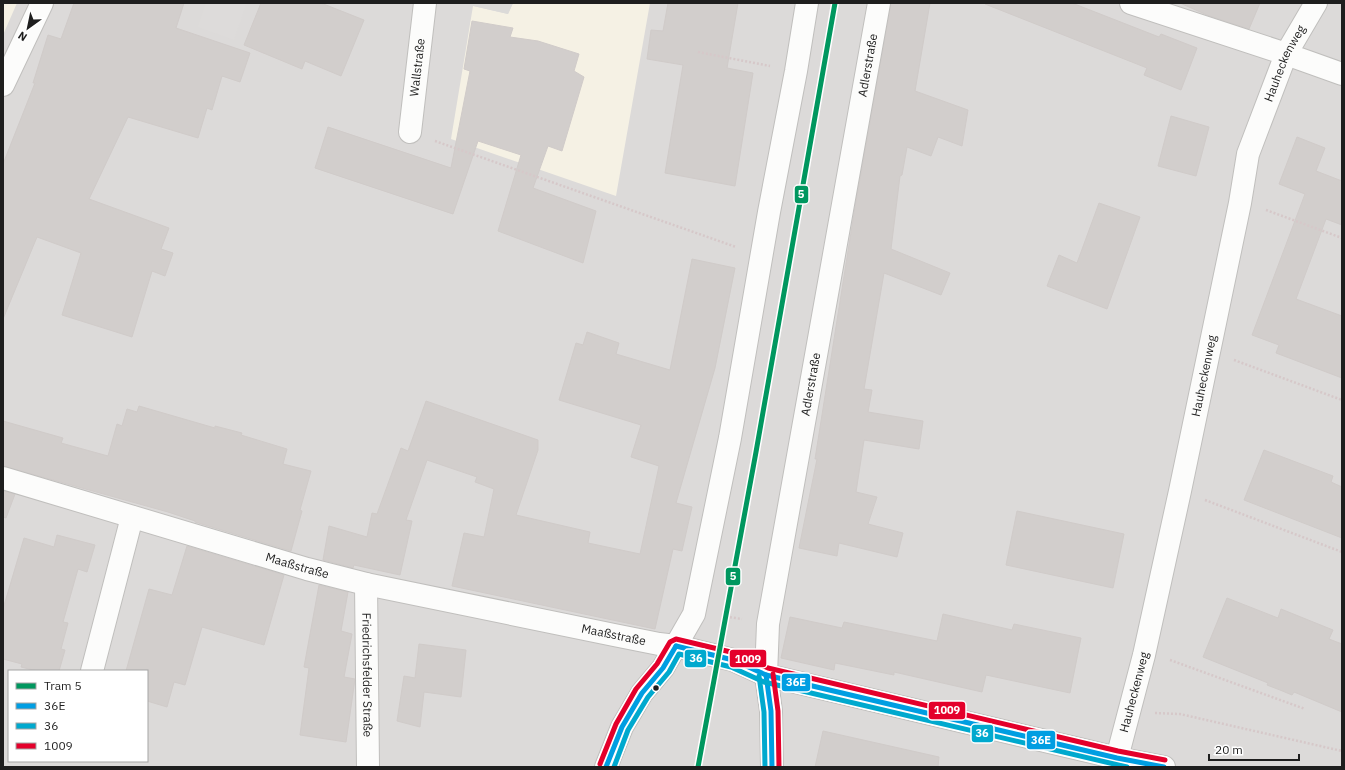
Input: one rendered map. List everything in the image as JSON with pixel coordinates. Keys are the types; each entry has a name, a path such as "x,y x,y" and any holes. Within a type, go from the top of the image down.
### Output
{"street":[{"path":"3,85 42,3"},
{"name":"Wallstraße","path":"410,132 425,3"},
{"path":"606,767 622,727 630,713 642,693 663,668 668,645 694,614 730,438 761,254 796,71 807,3"},
{"name":"Adlerstraße","path":"772,767 771,711 766,675 768,624 879,3"},
{"path":"1131,3 1342,74"},
{"name":"Hauheckenweg","path":"1117,758 1144,655 1180,491 1240,203 1248,154 1286,54 1316,3"},
{"name":"Maaßstraße","path":"3,478 308,569 366,584 668,645 733,660 766,675 1117,758 1164,767"},
{"path":"92,670 132,517"},
{"name":"Friedrichsfelder Straße","path":"366,584 368,767"}],"path":[{"path":"698,52 796,71"},
{"path":"410,132 736,248 761,254"},
{"path":"1240,203 1251,204 1342,238"},
{"path":"1209,352 1221,355 1342,400"},
{"path":"1180,491 1342,552"},
{"path":"694,614 725,616 768,624"},
{"path":"1144,655 1156,654 1305,709"},
{"path":"1130,708 1146,713 1180,714 1342,751"}],"shaded area":[{"path":"3,3 1342,3 1342,767 3,767"},
{"path":"3,3 17,3 3,35"},
{"path":"206,3 247,3 234,40 198,27"},
{"path":"461,3 513,3 508,14"},
{"path":"513,3 650,3 616,196 451,139 473,6 508,14"}],"building":[{"path":"74,3 184,3 176,28 250,53 240,82 222,76 212,110 207,108 198,138 128,117 89,199 169,228 161,249 173,253 165,276 152,271 132,337 62,315 81,253 37,237 3,319 3,164 35,83 33,83 48,35 61,39"},
{"path":"261,3 321,3 364,20 341,76 305,61 302,69 244,45"},
{"path":"668,3 738,3 727,68 753,73 735,186 665,173 683,65 647,59 651,30 663,31"},
{"path":"891,3 930,3 915,91 968,110 962,146 938,137 931,156 907,147 902,175 900,176 891,249 950,273 941,295 884,273 864,389 872,390 868,412 923,421 919,449 864,440 856,492 877,497 868,524 903,533 897,557 839,543 837,556 799,548 817,459 815,459 856,201"},
{"path":"985,3 1072,3 1159,37 1161,34 1197,48 1181,90 1144,75 1147,68"},
{"path":"1180,3 1260,3 1249,29 1207,15"},
{"path":"472,21 513,28 510,37 538,41 579,54 574,71 584,77 562,151 548,146 533,188 596,211 583,263 498,231 521,155 478,141 453,214 315,168 328,127 451,168 470,71 464,69"},
{"path":"1171,116 1209,127 1196,176 1158,166"},
{"path":"1297,137 1325,148 1316,171 1342,181 1342,225 1326,219 1296,299 1342,316 1342,378 1276,353 1279,345 1252,335 1305,194 1279,184"},
{"path":"1099,203 1140,217 1107,309 1047,286 1059,255 1077,263"},
{"path":"692,259 735,268 715,368 676,503 692,507 682,551 673,549 655,629 452,586 464,533 484,537 494,489 475,482 477,477 427,460 406,520 412,521 400,575 354,565 353,568 323,560 329,526 367,537 372,513 377,514 401,448 408,451 426,401 538,440 538,450 516,515 590,532 588,543 640,554 659,466 631,457 641,425 559,400 576,343 583,345 587,332 619,343 616,354 670,370"},
{"path":"139,406 215,428 215,426 242,433 241,435 287,449 283,464 311,471 300,510 302,511 291,551 195,522 168,512 3,466 3,421 63,438 61,443 108,456 117,424 122,426 127,409 137,412"},
{"path":"1264,450 1333,476 1331,482 1342,487 1342,538 1244,500"},
{"path":"3,491 15,494 6,518 3,517"},
{"path":"1017,511 1124,534 1113,588 1006,565"},
{"path":"57,535 95,545 87,572 78,569 63,622 68,623 61,649 65,650 59,670 33,670 21,667 22,664 3,659 3,609 24,538 54,547"},
{"path":"187,546 284,575 264,645 202,627 185,685 174,682 167,707 148,701 148,670 126,670 149,589 172,595"},
{"path":"319,585 348,592 341,631 352,634 344,677 355,679 346,742 300,735 309,668 304,667"},
{"path":"1227,598 1278,618 1281,609 1333,630 1329,639 1342,644 1342,712 1294,692 1292,695 1267,685 1268,683 1203,657"},
{"path":"943,614 1012,630 1014,624 1081,638 1070,693 986,675 982,692 894,672 894,675 835,663 834,670 781,658 790,617 842,628 844,622 937,641"},
{"path":"419,644 466,650 461,697 424,692 420,727 397,721 404,676 415,678"},
{"path":"823,731 939,757 938,767 815,767"}],"tram line":[{"name":"5","path":"698,767 756,452 835,3"}],"transit line":[{"name":"1009","path":"600,764 616,724 636,689 657,664 670,642 676,639 735,653 768,668 1118,751 1165,760"},
{"name":"36E","path":"676,646 733,660 766,675 1117,758 1164,767"},
{"name":"36E","path":"606,767 622,727 642,693 663,668 676,646"},
{"name":"36","path":"614,767 628,730 648,697 669,672 679,654 731,667 764,682 1127,767"},
{"name":"1009","path":"773,674 778,711 779,767"},
{"name":"36E","path":"766,675 771,711 772,767"},
{"name":"36","path":"759,676 764,712 765,767"}]}
